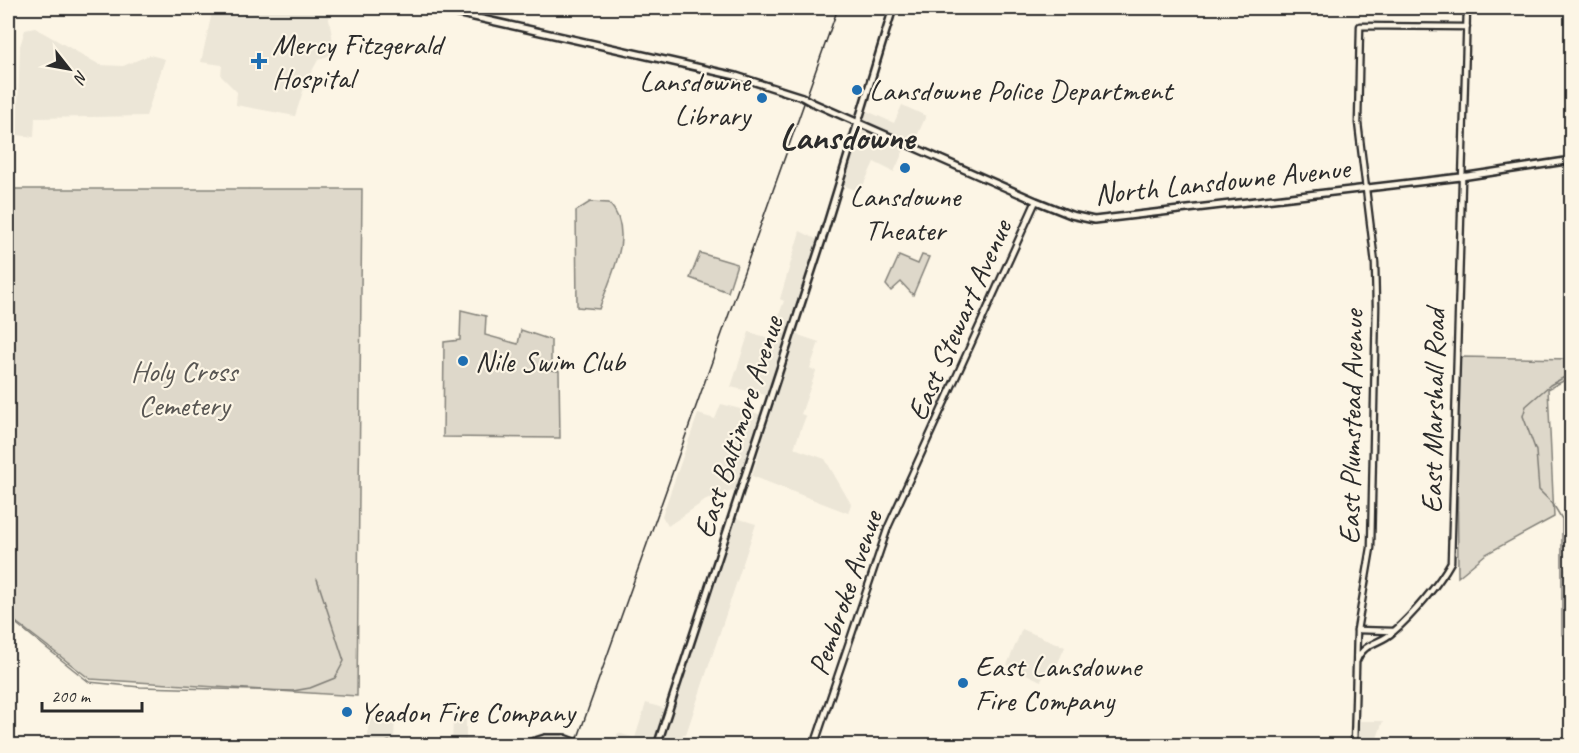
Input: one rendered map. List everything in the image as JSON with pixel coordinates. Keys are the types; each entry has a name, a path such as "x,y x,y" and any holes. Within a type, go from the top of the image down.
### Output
{"main road":[{"name":"North Lansdowne Avenue","path":"434,8 736,76 802,98 1036,201 1071,215 1094,220 1461,177 1572,160"},
{"name":"East Baltimore Avenue","path":"657,746 860,123 893,8"},
{"name":"East Marshall Road","path":"1356,666 1365,647 1388,637 1398,628 1451,562 1467,8"},
{"name":"East Plumstead Avenue","path":"1354,746 1356,630 1371,549 1376,263 1358,123 1360,26 1467,27"},
{"name":"East Stewart Avenue","path":"920,456 1036,201"},
{"name":"Pembroke Avenue","path":"814,746 888,527 920,456"},
{"path":"1356,630 1389,632 1398,628"},
{"path":"389,746 527,744 545,738 564,738 585,746"}],"shaded area":[{"name":"Mercy Fitzgerald Hospital","path":"213,8 327,8 335,53 318,60 306,82 295,116 236,105 237,92 221,76 222,65 201,62"},
{"path":"35,28 100,65 123,66 150,55 165,59 146,116 35,118 34,137 17,135 20,46 25,30"},
{"path":"902,105 926,116 913,145 907,143 894,172 874,162 860,192 843,185 867,111 894,123"},
{"path":"800,231 820,241 770,396 731,387 749,332 775,340 780,321 777,320 784,301 780,299"},
{"path":"795,334 819,342 810,368 816,371 801,414 806,416 794,448 825,459 851,504 848,513 752,476"},
{"path":"721,404 763,415 735,490 706,500 668,526 662,516 698,414 715,419"},
{"path":"736,518 756,524 686,734 683,734 679,745 661,745"},
{"path":"1563,568 1571,569 1571,653 1567,653"},
{"path":"1022,629 1065,647 1057,665 1050,663 1041,681 1007,665"},
{"path":"646,703 666,709 654,745 613,745 618,733 635,738"},
{"path":"395,717 394,739 384,745 368,745 368,718"},
{"path":"453,718 466,719 466,745 452,746"},
{"path":"1360,721 1383,721 1375,744 1358,745"}],"green space":[{"name":"Holy Cross Cemetery","path":"8,189 362,189 357,696 90,679 8,616"},
{"path":"590,202 609,203 617,214 621,227 619,254 599,309 577,307 576,211"},
{"path":"700,253 737,264 728,292 690,278"},
{"path":"922,255 929,257 913,295 901,282 891,291 886,285 899,256 918,264"},
{"path":"461,310 486,316 485,335 518,344 521,330 551,340 551,370 559,371 560,438 443,437 444,342 460,340"},
{"path":"1460,357 1571,359 1571,377 1548,389 1554,517 1486,554 1458,577 1457,426"}],"waterway":[{"path":"1562,635 1562,519 1553,504 1539,490 1536,451 1523,416 1526,406 1550,385 1572,373"},
{"path":"8,617 89,682 140,687 293,691 310,688 335,678 344,661 317,579"}],"railway":[{"path":"575,746 838,8"}],"place":[{"name":"Mercy Fitzgerald Hospital","path":"259,61"},
{"name":"Lansdowne Police Department","path":"857,90"},
{"name":"Lansdowne Library","path":"762,98"},
{"name":"Lansdowne Theater","path":"905,168"},
{"name":"Nile Swim Club","path":"463,361"},
{"name":"East Lansdowne Fire Company","path":"963,683"},
{"name":"Yeadon Fire Company","path":"347,712"}],"district":[{"name":"Lansdowne","path":"847,136"}]}
